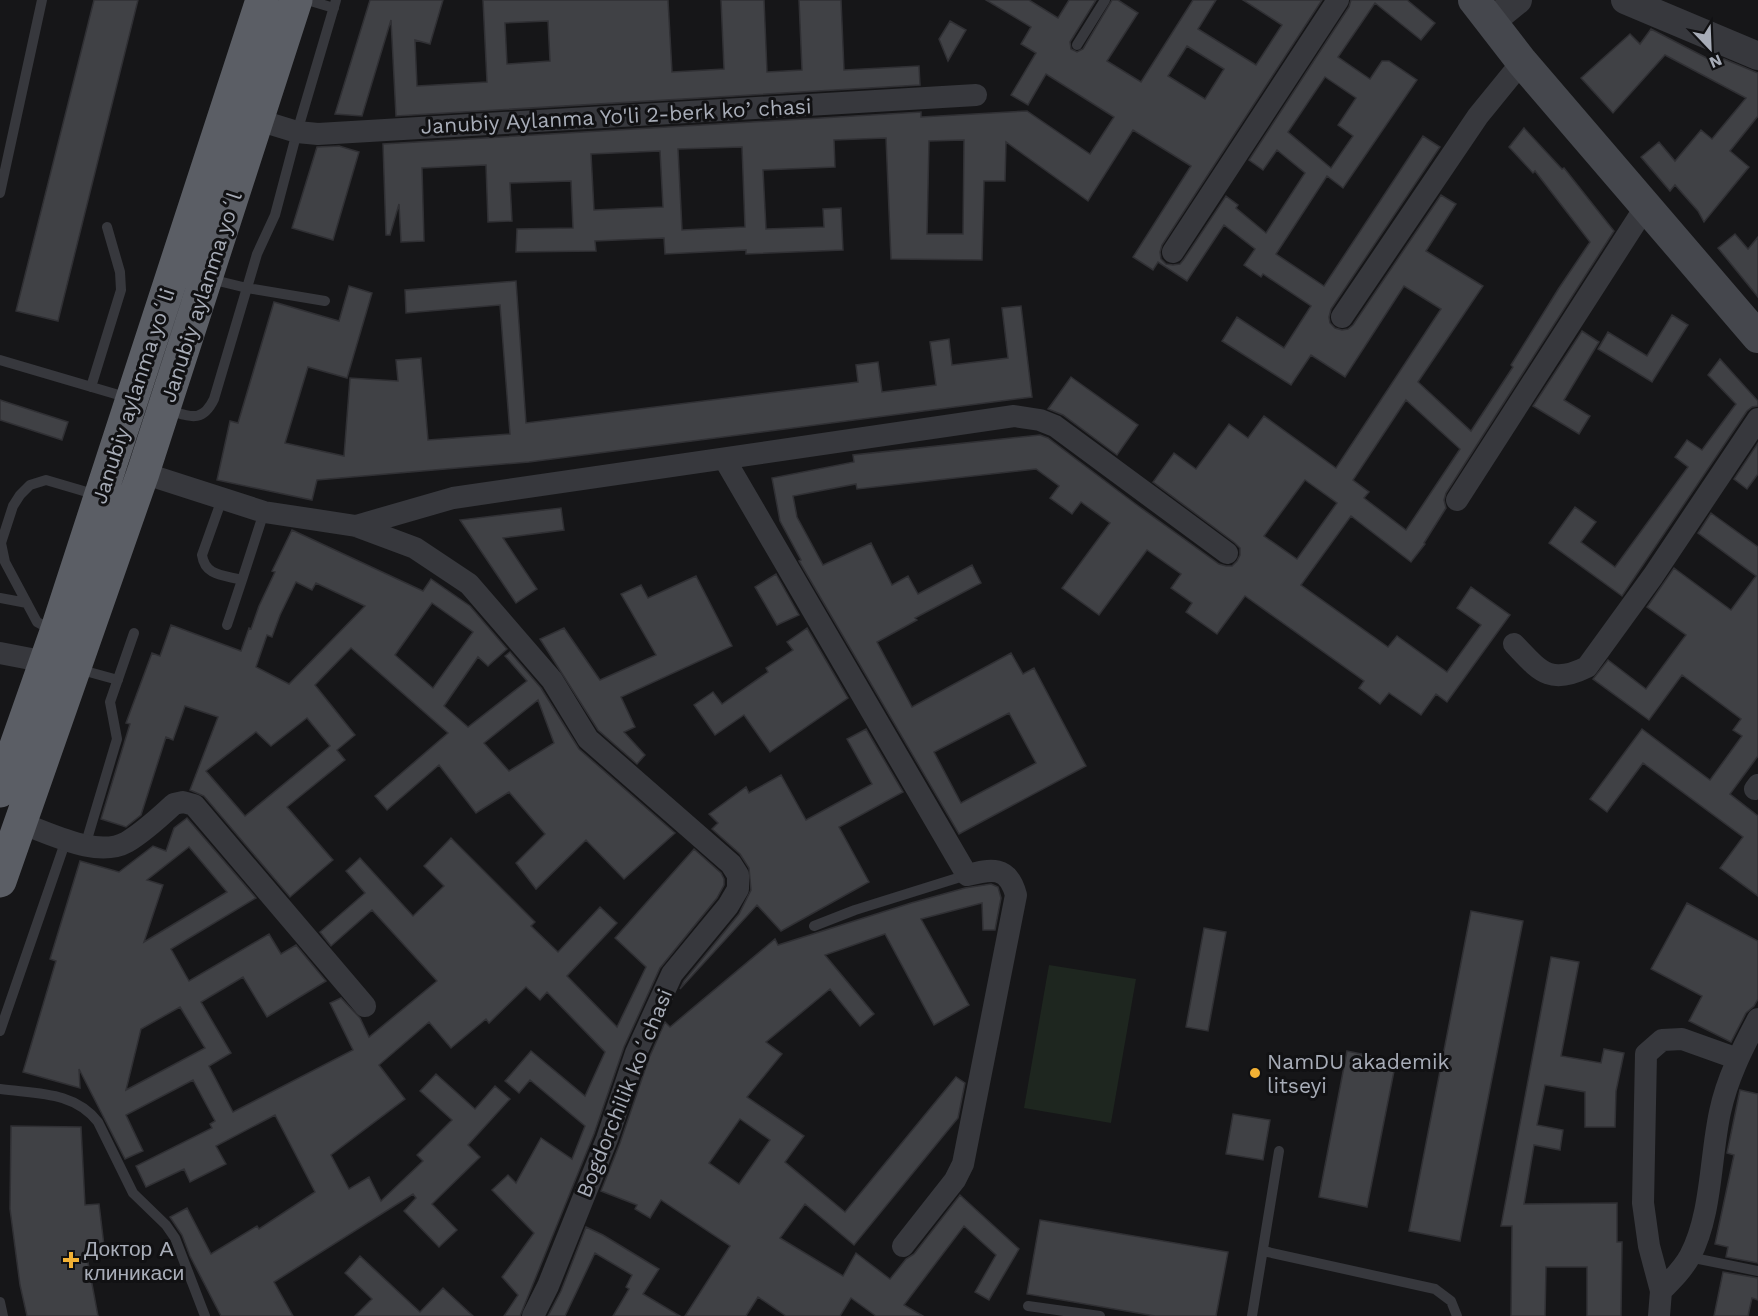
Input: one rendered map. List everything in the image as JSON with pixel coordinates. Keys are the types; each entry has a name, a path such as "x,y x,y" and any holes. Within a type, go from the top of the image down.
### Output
{"highway":[{"name":"Janubiy aylanma yoʻli","path":"0,881 20,823 59,654 100,496 262,0"},
{"path":"258,120 296,0"},
{"name":"Janubiy aylanma yoʻl","path":"143,473 258,120"},
{"name":"Janubiy aylanma yoʻli","path":"0,791 59,654 143,473"}],"main road":[{"path":"1483,11 1522,62 1758,337"}],"street":[{"path":"1173,252 1338,0"},
{"path":"1483,11 1518,0"},
{"path":"1626,0 1758,56"},
{"path":"1342,317 1478,116 1522,62"},
{"name":"Janubiy Аylanma Yo'li 2-berk koʼchasi","path":"258,120 297,132 318,134 976,96"},
{"path":"1457,500 1646,206"},
{"path":"356,526 453,498 1014,416 1026,417 1055,426 1227,553"},
{"path":"1514,644 1540,671 1557,676 1572,675 1587,667 1653,576 1758,419"},
{"path":"725,460 967,875 991,869 1004,873 1013,883 1016,894 963,1164 955,1180 903,1246"},
{"name":"Bogdorchilik koʻchasi","path":"143,473 264,512 356,526 415,548 469,584 552,680 588,739 731,864 738,874 738,889 728,906 672,974 636,1053 607,1138 548,1286 532,1316"},
{"path":"0,653 59,654"},
{"path":"20,823 76,843 104,848 125,843 174,804 183,802 194,805 365,1006"},
{"path":"1661,1291 1689,1257 1697,1241 1727,1084 1758,1019"},
{"path":"1659,1316 1661,1291 1648,1246 1643,1203 1646,1054 1662,1040 1682,1039 1738,1059"}],"lane":[{"path":"0,193 42,0"},
{"path":"164,409 192,417 201,415 209,409 214,399 257,254 275,215 335,4 308,0"},
{"path":"1077,45 1105,0"},
{"path":"91,387 121,290 120,272 107,227"},
{"path":"207,278 247,288 325,301"},
{"path":"0,360 132,399"},
{"path":"100,496 46,480 30,485 20,495 14,506 1,543 5,562 37,622 59,654 118,680"},
{"path":"222,499 202,555 203,564 208,571 242,580"},
{"path":"227,625 264,512"},
{"path":"0,598 27,603"},
{"path":"0,1031 117,739 110,702 134,633"},
{"path":"814,926 855,910 967,875"},
{"path":"0,1089 67,1098 90,1113 98,1122 133,1193 166,1225 175,1238 205,1316"},
{"path":"1252,1316 1279,1151"},
{"path":"1263,1251 1435,1289 1451,1301 1457,1316"},
{"path":"1689,1257 1758,1271"},
{"path":"0,1302 3,1316"},
{"path":"1028,1306 1100,1316"}],"shaded area":[{"path":"1049,965 1136,979 1111,1123 1024,1108"}],"building":[{"path":"94,0 138,0 58,321 16,311"},
{"path":"370,0 443,0 430,44 415,40 417,86 487,82 483,0 668,0 672,72 724,69 721,0 764,0 767,72 802,70 799,0 841,0 844,70 919,66 920,85 396,116 391,20 362,116 335,114","holes":["548,21 550,61 507,64 505,23"]},
{"path":"986,0 1029,0 1058,18 1069,0 1096,0 1070,42 1071,49 1077,52 1083,49 1112,0 1118,0 1138,13 1107,61 1141,82 1193,0 1216,0 1198,29 1256,65 1282,25 1243,0 1322,0 1162,245 1161,259 1166,264 1173,265 1180,264 1184,259 1226,196 1238,205 1236,208 1266,233 1305,173 1277,150 1263,170 1249,160 1349,7 1351,0 1407,0 1435,23 1421,40 1375,3 1338,57 1370,79 1382,61 1389,61 1417,80 1343,188 1327,176 1276,254 1324,286 1423,136 1440,147 1331,309 1329,317 1330,323 1335,328 1348,329 1353,325 1441,195 1456,204 1426,251 1483,286 1418,382 1471,431 1590,242 1535,171 1533,173 1509,147 1524,128 1562,169 1564,168 1614,231 1446,493 1444,500 1446,508 1425,544 1411,562 1351,516 1301,585 1388,647 1397,636 1447,672 1481,625 1457,608 1471,587 1510,615 1447,702 1436,694 1421,715 1389,693 1380,704 1359,688 1364,681 1245,596 1217,634 1186,612 1192,603 1171,588 1181,574 1147,550 1099,615 1062,588 1110,523 1081,502 1072,514 1050,498 1059,486 1036,469 857,489 856,484 793,496 797,517 823,565 871,543 892,585 908,576 918,594 972,565 981,583 915,618 917,620 877,642 912,707 1011,653 1023,674 1034,668 1086,766 959,834 799,561 801,560 780,521 772,478 854,462 853,455 1040,435 1048,438 1219,564 1232,566 1240,555 1240,548 1153,482 1174,453 1196,469 1229,424 1248,438 1264,416 1336,468 1441,309 1404,286 1345,377 1311,355 1291,385 1222,341 1237,317 1284,348 1311,306 1263,274 1261,277 1244,265 1255,249 1224,225 1187,281 1158,262 1153,270 1133,257 1191,166 1133,130 1088,201 1006,142 1005,181 984,181 982,260 891,259 886,138 834,140 835,167 763,170 766,229 824,227 823,209 841,208 843,250 746,254 746,250 665,254 664,238 595,241 596,251 516,252 517,229 573,228 571,181 510,183 512,221 488,222 486,165 422,168 424,241 401,242 399,204 390,235 386,235 383,144 921,112 921,117 1027,111 1090,154 1114,117 1046,74 1028,105 1011,95 1036,53 1021,44 1031,27","holes":["1187,46 1224,69 1205,99 1168,76","1325,77 1356,98 1338,125 1353,136 1331,168 1288,132","964,140 963,234 927,234 929,141","742,147 745,227 682,230 678,149","660,151 663,207 594,210 591,154","1406,400 1460,449 1406,530 1364,498 1369,492 1353,480","1305,480 1337,503 1297,559 1264,536","1009,713 1036,763 961,803 934,752"]},
{"path":"950,21 966,30 948,61 939,39"},
{"path":"1651,29 1720,65 1724,59 1758,73 1758,116 1730,151 1749,167 1704,222 1698,211 1675,185 1670,191 1641,157 1659,142 1675,161 1701,130 1712,139 1746,98 1665,55 1613,113 1581,78 1630,34 1640,44"},
{"path":"339,146 359,152 333,240 292,228 317,147"},
{"path":"1735,234 1748,249 1758,237 1758,297 1718,248"},
{"path":"516,281 526,423 858,382 856,365 878,362 882,392 936,385 930,342 949,339 952,365 1008,358 1002,308 1021,306 1032,397 529,462 317,480 312,500 217,480 230,421 238,423 274,302 339,321 349,286 372,293 347,378 308,367 285,443 344,456 350,378 398,381 396,360 421,358 428,440 510,434 500,305 406,313 405,290"},
{"path":"1672,315 1688,325 1652,382 1598,349 1608,332 1647,356"},
{"path":"1582,331 1599,342 1564,400 1590,416 1579,434 1533,406"},
{"path":"1720,359 1758,401 1758,406 1747,411 1622,596 1549,543 1575,507 1596,522 1581,542 1615,567 1688,467 1675,457 1687,440 1702,450 1736,404 1708,375"},
{"path":"1071,377 1138,425 1117,455 1063,415 1048,409"},
{"path":"0,400 68,422 62,440 0,420"},
{"path":"1758,443 1758,474 1747,489 1734,479"},
{"path":"561,508 564,530 503,538 537,589 516,603 460,520"},
{"path":"1711,513 1758,547 1758,756 1730,794 1758,816 1758,896 1720,868 1743,837 1643,763 1607,812 1590,799 1642,729 1710,780 1742,736 1733,730 1741,719 1682,675 1649,720 1593,679 1608,660 1646,689 1686,635 1647,607 1674,568 1731,610 1756,576 1698,533"},
{"path":"292,530 423,591 431,579 470,606 507,649 488,666 478,657 444,706 468,727 527,681 505,656 510,652 541,688 579,749 675,833 624,879 586,840 536,889 516,863 545,834 509,792 476,813 439,765 387,810 375,796 448,733 351,648 315,685 355,735 337,750 345,760 287,807 333,860 290,897 204,796 190,790 218,717 185,706 173,740 166,737 141,815 126,827 101,819 130,724 126,723 152,653 160,656 171,625 241,651 275,572 272,571","holes":["296,582 312,590 316,583 365,606 289,684 256,667 267,635 272,637","432,603 473,632 433,688 395,655","538,700 554,743 509,771 484,743","307,718 330,746 245,816 206,771 256,732 271,746"]},
{"path":"776,574 799,615 777,625 755,587"},
{"path":"696,576 732,646 621,697 635,727 624,732 645,755 637,764 598,730 540,639 564,628 600,680 656,655 621,594 641,585 648,598"},
{"path":"807,628 848,698 770,752 744,715 715,735 694,705 713,692 722,704 768,672 766,668 793,650 787,642"},
{"path":"866,729 903,792 839,827 869,882 781,931 757,905 680,989 684,981 739,914 751,890 749,868 740,854 712,829 718,823 709,814 746,787 749,793 781,775 806,820 872,784 847,739"},
{"path":"187,818 256,898 171,949 189,981 269,934 281,954 296,945 326,981 267,1017 243,977 201,1002 231,1053 209,1066 233,1112 353,1050 330,1003 341,998 360,1018 369,1037 437,981 372,910 331,946 320,932 365,893 346,871 360,858 413,916 444,886 424,866 451,838 535,922 531,926 558,952 600,907 617,923 567,976 617,1027 646,967 615,938 694,849 721,873 724,885 717,898 660,968 624,1047 594,1134 520,1316 504,1316 518,1295 502,1277 534,1233 492,1190 508,1175 516,1183 541,1138 572,1159 585,1126 530,1080 519,1093 505,1081 531,1051 585,1096 605,1052 547,992 540,1000 526,987 489,1023 486,1019 451,1048 429,1022 379,1065 405,1099 331,1155 349,1189 369,1177 381,1201 423,1161 417,1155 452,1120 420,1091 436,1074 475,1109 495,1086 510,1099 468,1145 480,1157 432,1204 457,1230 439,1247 404,1211 416,1198 413,1194 274,1282 293,1316 221,1316 190,1256 182,1235 170,1217 187,1208 211,1254 257,1226 259,1229 315,1192 275,1115 216,1146 226,1164 190,1182 184,1169 146,1187 136,1166 212,1128 210,1124 215,1121 193,1080 126,1115 143,1151 125,1159 79,1069 80,1088 23,1072 56,961 50,959 80,861 119,872 153,846 166,851 174,828","holes":["189,847 227,892 144,942 163,885 147,880","180,1007 205,1048 126,1090 141,1029"]},
{"path":"991,884 998,887 1001,898 995,930 983,930 982,903 921,919 969,1005 934,1025 885,934 825,955 874,1014 860,1026 830,989 766,1042 782,1054 747,1097 804,1136 785,1162 845,1212 956,1077 965,1083 958,1118 854,1245 805,1204 780,1238 843,1276 856,1253 890,1279 906,1259 914,1254 960,1195 1019,1249 989,1300 975,1292 996,1255 964,1226 904,1305 923,1316 876,1316 851,1298 840,1316 786,1316 758,1297 746,1316 685,1316 730,1246 661,1200 650,1218 635,1209 637,1205 601,1191 649,1058 665,1022 670,1027 775,939 778,945 965,888","holes":["740,1119 770,1140 739,1184 709,1163"]},
{"path":"1687,903 1758,941 1758,999 1746,1013 1731,1042 1689,1021 1702,996 1651,969"},
{"path":"1471,911 1523,921 1460,1241 1409,1231"},
{"path":"1204,928 1226,932 1208,1031 1186,1027"},
{"path":"1551,957 1579,962 1561,1056 1601,1063 1604,1049 1624,1053 1616,1091 1615,1127 1585,1127 1585,1092 1545,1085 1537,1125 1563,1130 1560,1150 1534,1145 1524,1204 1617,1203 1617,1242 1622,1242 1621,1316 1587,1316 1587,1267 1546,1267 1545,1316 1511,1316 1512,1226 1501,1226"},
{"path":"1347,1051 1396,1061 1367,1207 1319,1197"},
{"path":"1740,1090 1758,1094 1758,1263 1726,1257 1728,1247 1715,1244 1734,1155 1727,1153"},
{"path":"1233,1114 1270,1120 1263,1160 1226,1154"},
{"path":"11,1126 81,1127 85,1205 99,1204 105,1254 87,1257 98,1316 27,1316 20,1285 10,1209"},
{"path":"1040,1220 1228,1252 1216,1316 1155,1316 1027,1294"},
{"path":"586,1227 659,1269 643,1294 680,1316 613,1316 629,1289 626,1287 632,1275 595,1253 565,1316 548,1316 561,1291"},
{"path":"360,1256 420,1312 443,1288 473,1316 355,1316 372,1299 345,1273"},
{"path":"1723,1272 1758,1278 1758,1300 1752,1298 1748,1316 1714,1316"}],"place":[{"name":"NamDU akademik litseyi","path":"1255,1073"},
{"name":"Доктор А клиникаси","path":"71,1260"}]}
